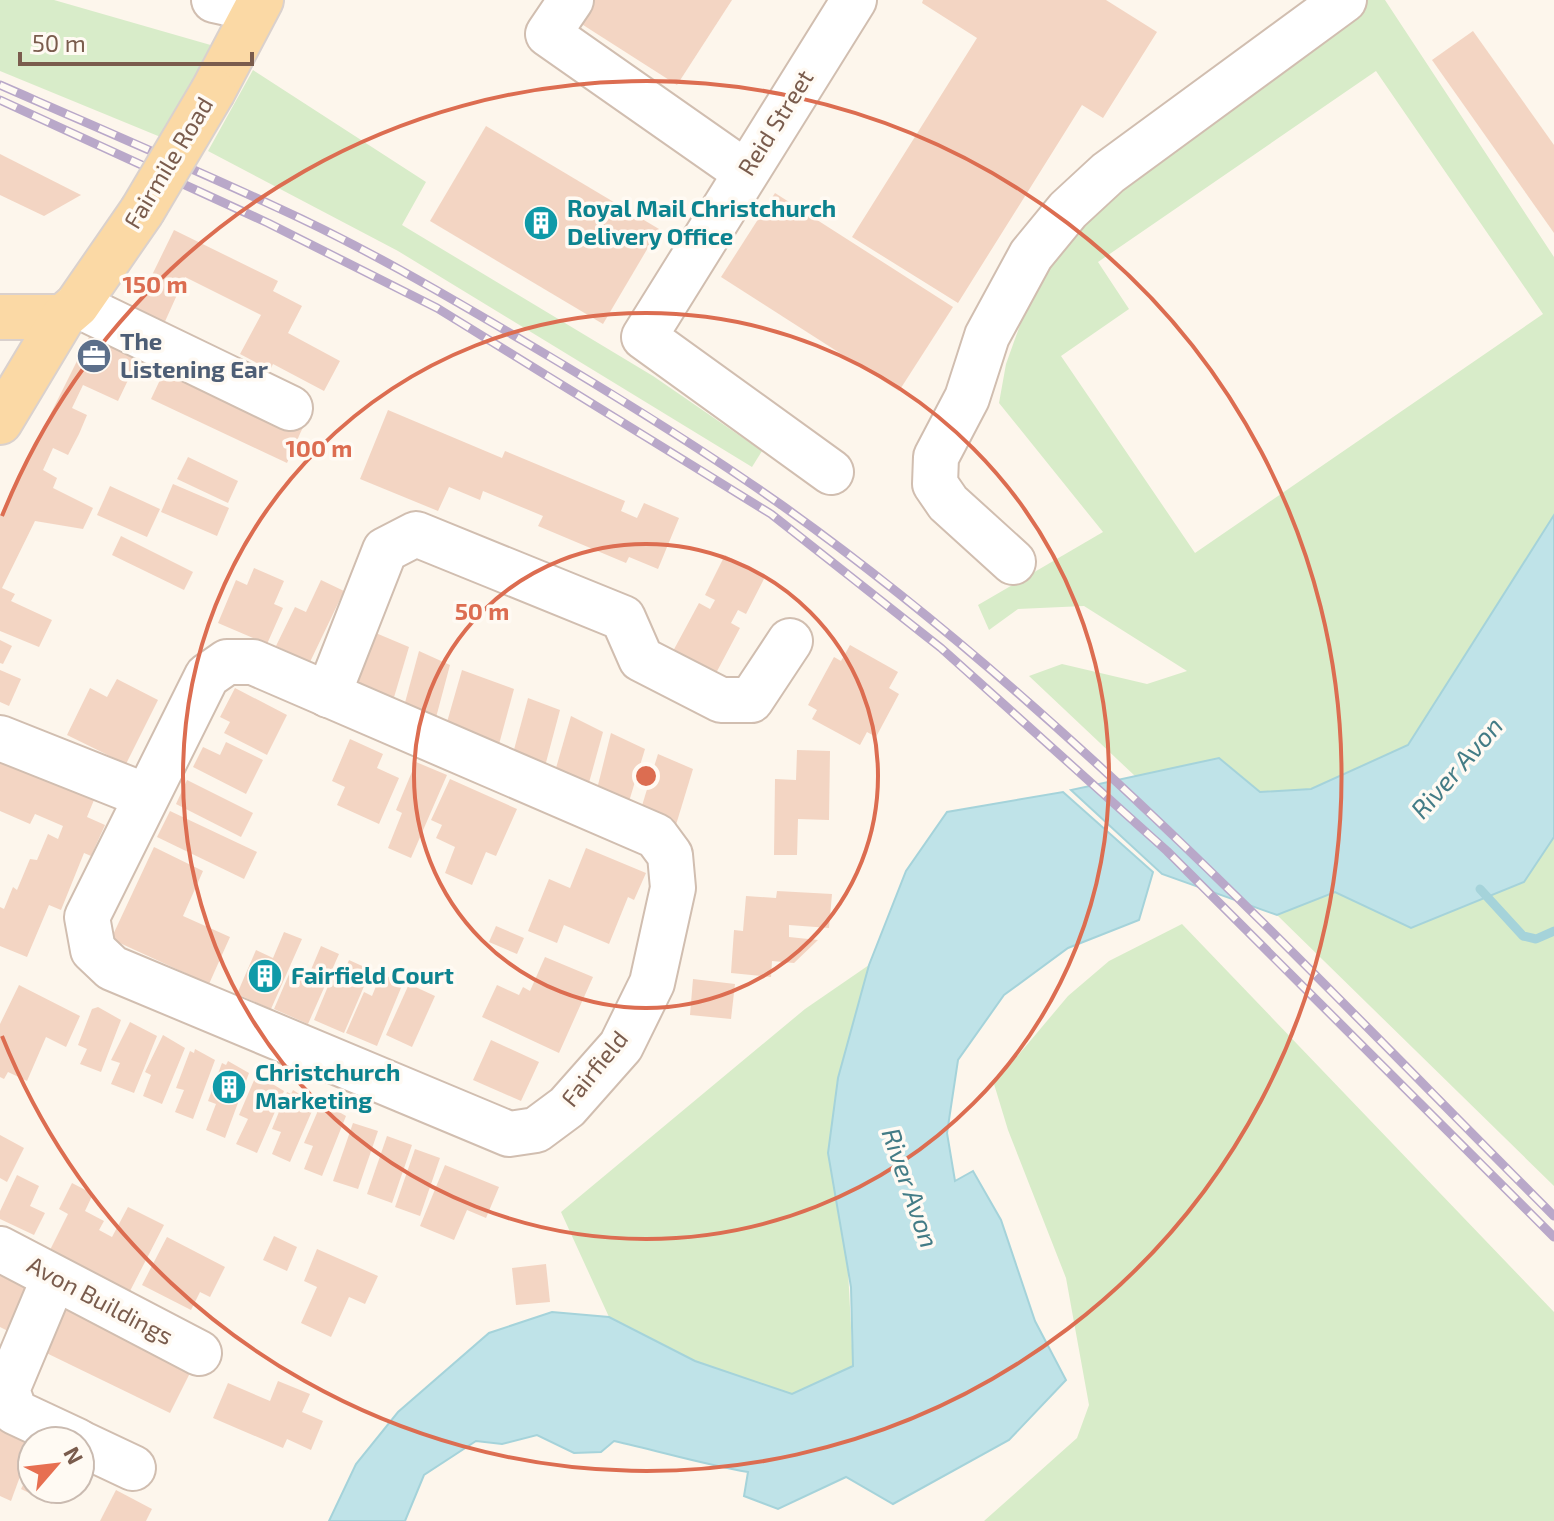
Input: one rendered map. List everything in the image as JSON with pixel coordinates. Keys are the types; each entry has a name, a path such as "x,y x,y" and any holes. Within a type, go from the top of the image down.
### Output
{"main road":[{"name":"Fairmile Road","path":"0,422 70,311 142,211 213,91 243,3"},
{"path":"0,317 70,311"}],"street":[{"path":"571,0 548,34 652,122 745,172"},
{"name":"Reid Street","path":"831,472 644,337 854,0"},
{"path":"1013,562 948,503 935,484 936,457 967,398 987,336 1031,255 1068,210 1108,173 1344,0"},
{"path":"70,311 290,408"},
{"path":"328,695 385,550 416,534 623,618 641,659 721,700 751,700 790,641"},
{"name":"Fairfield","path":"227,662 253,662 656,836 670,855 673,888 652,983 621,1046 567,1107 536,1130 509,1134 112,968 93,950 87,917 146,796 207,676 227,662"},
{"path":"0,738 146,796"},
{"name":"Avon Buildings","path":"0,1249 199,1353"},
{"path":"42,1425 15,1412 7,1390 54,1278"},
{"path":"96,1451 133,1468"}],"green space":[{"path":"0,0 54,0 221,48 163,138 0,71"},
{"path":"1367,0 1385,0 1554,257 1554,515 1408,745 1310,789 1260,792 1219,758 1135,776 1029,676 1062,664 1147,684 1187,671 1084,606 1018,609 989,630 978,605 1103,532 999,403 1006,364 1034,286 1114,184","holes":["1376,71 1543,314 1195,553 1061,356 1129,309 1098,262"]},
{"path":"253,70 426,182 402,225 653,376 762,451 752,467 398,251 208,151"},
{"path":"1554,837 1554,1186 1277,915 1335,892 1411,928 1524,882"},
{"path":"1182,924 1554,1312 1554,1521 984,1521 1077,1438 1089,1405 1066,1278 1008,1130 994,1084 1068,996 1109,961"},
{"path":"869,965 838,1078 853,1366 792,1394 695,1361 609,1317 561,1212 805,1009"}],"water":[{"name":"River Avon","path":"1554,515 1554,837 1524,882 1411,928 1335,892 1277,915 1162,874 1071,790 1219,758 1260,792 1311,789 1408,745"},
{"name":"River Avon","path":"1063,792 1153,872 1139,920 1068,948 1004,995 958,1060 947,1133 955,1181 973,1171 1001,1220 1035,1321 1066,1380 1009,1440 893,1504 846,1477 778,1509 744,1496 748,1472 614,1441 601,1452 574,1453 537,1435 502,1444 476,1441 424,1475 405,1521 329,1521 356,1464 398,1412 489,1333 552,1312 609,1317 695,1361 792,1394 853,1366 851,1287 828,1153 838,1078 869,965 906,871 947,812"}],"building":[{"path":"595,0 732,0 677,85 580,23"},
{"path":"923,0 1106,0 1157,32 1103,118 1082,105 958,303 852,237 977,38 922,3"},
{"path":"1473,31 1554,145 1554,233 1432,60"},
{"name":"Royal Mail Christchurch Delivery Office","path":"486,126 659,229 603,324 430,221"},
{"path":"0,154 81,195 44,216 0,195"},
{"path":"775,193 953,307 899,391 721,277"},
{"path":"174,230 278,281 273,291 302,306 288,333 340,361 324,391 273,364 270,370 240,354 261,315 185,277 163,326 134,312"},
{"path":"93,329 140,355 118,401 83,385 72,408 87,415 79,434 68,455 53,448 43,470 57,478 53,488 93,508 83,529 35,521 2,588 15,594 11,601 52,620 39,647 0,631 0,515"},
{"path":"168,363 303,427 287,463 151,399"},
{"path":"388,410 502,458 505,451 625,501 621,511 637,518 644,503 679,518 658,569 629,557 626,563 538,526 543,516 483,491 480,500 449,487 438,511 360,479"},
{"path":"188,457 238,481 228,503 177,479"},
{"path":"173,484 229,508 217,536 161,512"},
{"path":"110,486 160,509 147,537 97,515"},
{"path":"121,536 193,572 184,590 112,555"},
{"path":"725,555 765,577 746,614 738,610 731,623 740,628 715,675 672,653 699,603 710,609 715,600 705,595"},
{"path":"254,568 284,581 274,604 283,608 267,644 218,623 236,580 247,585"},
{"path":"321,580 344,591 310,662 276,646 295,607 306,612"},
{"path":"371,631 409,647 392,704 355,690"},
{"path":"0,640 12,646 3,664 0,663"},
{"path":"850,645 898,672 889,688 899,694 876,737 867,732 860,745 812,719 817,710 808,705 834,657 841,661"},
{"path":"419,651 450,665 434,725 403,710"},
{"path":"0,670 21,679 9,706 0,702"},
{"path":"462,670 514,689 498,748 445,729"},
{"path":"117,679 158,700 126,764 67,735 90,688 107,697"},
{"path":"235,688 287,715 267,755 224,733 230,722 220,717"},
{"path":"528,698 560,710 544,770 512,757"},
{"path":"571,716 603,732 587,790 554,775"},
{"path":"611,733 645,749 627,808 596,793"},
{"path":"350,739 383,754 377,768 399,778 379,824 337,805 345,787 332,781"},
{"path":"226,742 263,760 246,794 193,767 203,747 220,755"},
{"path":"797,750 830,751 829,820 798,819 797,855 774,855 775,779 796,780"},
{"path":"658,754 693,769 675,828 640,812"},
{"path":"0,758 94,800 87,817 105,825 91,856 84,853 61,910 49,905 27,957 0,946 0,907 4,909 13,887 17,890 30,859 37,860 48,834 58,839 63,826 35,814 30,824 0,811"},
{"path":"416,762 447,775 411,858 388,848 402,813 396,810"},
{"path":"450,779 517,809 496,856 486,852 472,885 445,873 455,847 436,838 442,825 431,820"},
{"path":"187,780 253,813 241,837 176,804"},
{"path":"170,811 257,852 244,879 157,837"},
{"path":"154,847 203,871 183,916 230,937 209,984 111,939"},
{"path":"586,848 646,873 634,900 628,897 609,944 564,925 557,943 528,931 549,879 570,888"},
{"path":"777,891 832,894 829,928 789,925 789,937 818,940 794,963 772,961 771,977 731,973 734,930 743,931 746,896 776,898"},
{"path":"496,926 524,938 517,954 489,942"},
{"name":"Fairfield Court","path":"284,932 302,939 271,1009 237,994 256,950 273,958"},
{"path":"321,946 339,954 308,1024 274,1009 293,965 310,972"},
{"path":"545,957 593,977 559,1053 482,1017 497,985 519,995 523,987 530,991"},
{"path":"349,960 371,970 344,1033 314,1020 331,979 339,983"},
{"path":"381,974 403,983 377,1046 346,1033 364,992 372,996"},
{"path":"693,979 735,984 731,1019 690,1015"},
{"path":"409,984 435,996 412,1047 386,1035"},
{"path":"19,985 80,1016 66,1047 46,1037 27,1081 8,1072 4,1079 0,1077 0,1024"},
{"path":"98,1007 121,1020 101,1072 80,1064 87,1049 78,1045 92,1009"},
{"path":"130,1022 157,1036 134,1093 111,1084 120,1063 111,1060"},
{"path":"163,1035 185,1048 162,1104 143,1096 151,1075 145,1072"},
{"path":"491,1040 539,1062 521,1101 473,1080"},
{"path":"195,1049 215,1060 193,1119 175,1112 184,1090 176,1088 190,1051 194,1053"},
{"name":"Christchurch Marketing","path":"228,1061 249,1073 225,1138 206,1130 216,1104 208,1101 222,1063 226,1065"},
{"path":"261,1077 284,1091 257,1153 236,1144 248,1119 239,1115 255,1078"},
{"path":"293,1090 315,1104 290,1162 272,1154 281,1132 272,1129 287,1092 291,1094"},
{"path":"325,1104 346,1116 322,1176 304,1169 313,1146 304,1143 320,1106"},
{"path":"353,1123 378,1131 358,1189 333,1181"},
{"path":"0,1135 24,1148 7,1182 0,1178"},
{"path":"387,1136 412,1145 392,1203 367,1194"},
{"path":"415,1149 440,1158 420,1216 395,1207"},
{"path":"445,1165 499,1187 486,1218 467,1210 454,1240 420,1226"},
{"path":"17,1175 39,1186 30,1206 45,1213 34,1235 0,1219 0,1211"},
{"path":"72,1183 93,1194 85,1211 104,1221 99,1230 112,1237 128,1207 164,1225 130,1291 50,1250 68,1214 59,1209"},
{"path":"274,1236 297,1247 287,1271 263,1260"},
{"path":"167,1237 225,1267 210,1297 200,1292 191,1310 142,1285"},
{"path":"317,1249 378,1276 365,1304 349,1297 331,1337 301,1323 317,1287 304,1281"},
{"path":"546,1264 550,1302 516,1305 512,1268"},
{"path":"0,1269 34,1287 10,1332 0,1327"},
{"path":"55,1302 192,1369 170,1413 34,1347"},
{"path":"278,1381 310,1394 302,1412 323,1421 311,1450 287,1439 283,1448 213,1418 228,1383 270,1401"},
{"path":"0,1430 16,1437 16,1487 11,1501 0,1496"},
{"path":"116,1490 152,1509 146,1521 100,1521"}],"waterway":[{"path":"1480,889 1523,936 1536,939 1554,931"}],"railway":[{"path":"0,85 242,191 371,254 622,400 780,504 885,583 987,666 1085,753 1276,936 1554,1216"},
{"path":"0,100 268,223 437,308 771,514 941,648 1167,851 1554,1237"}],"place":[{"name":"Royal Mail Christchurch Delivery Office","path":"541,223"},
{"name":"The Listening Ear","path":"94,356"},
{"name":"Fairfield Court","path":"265,976"},
{"name":"Christchurch Marketing","path":"229,1087"}]}
